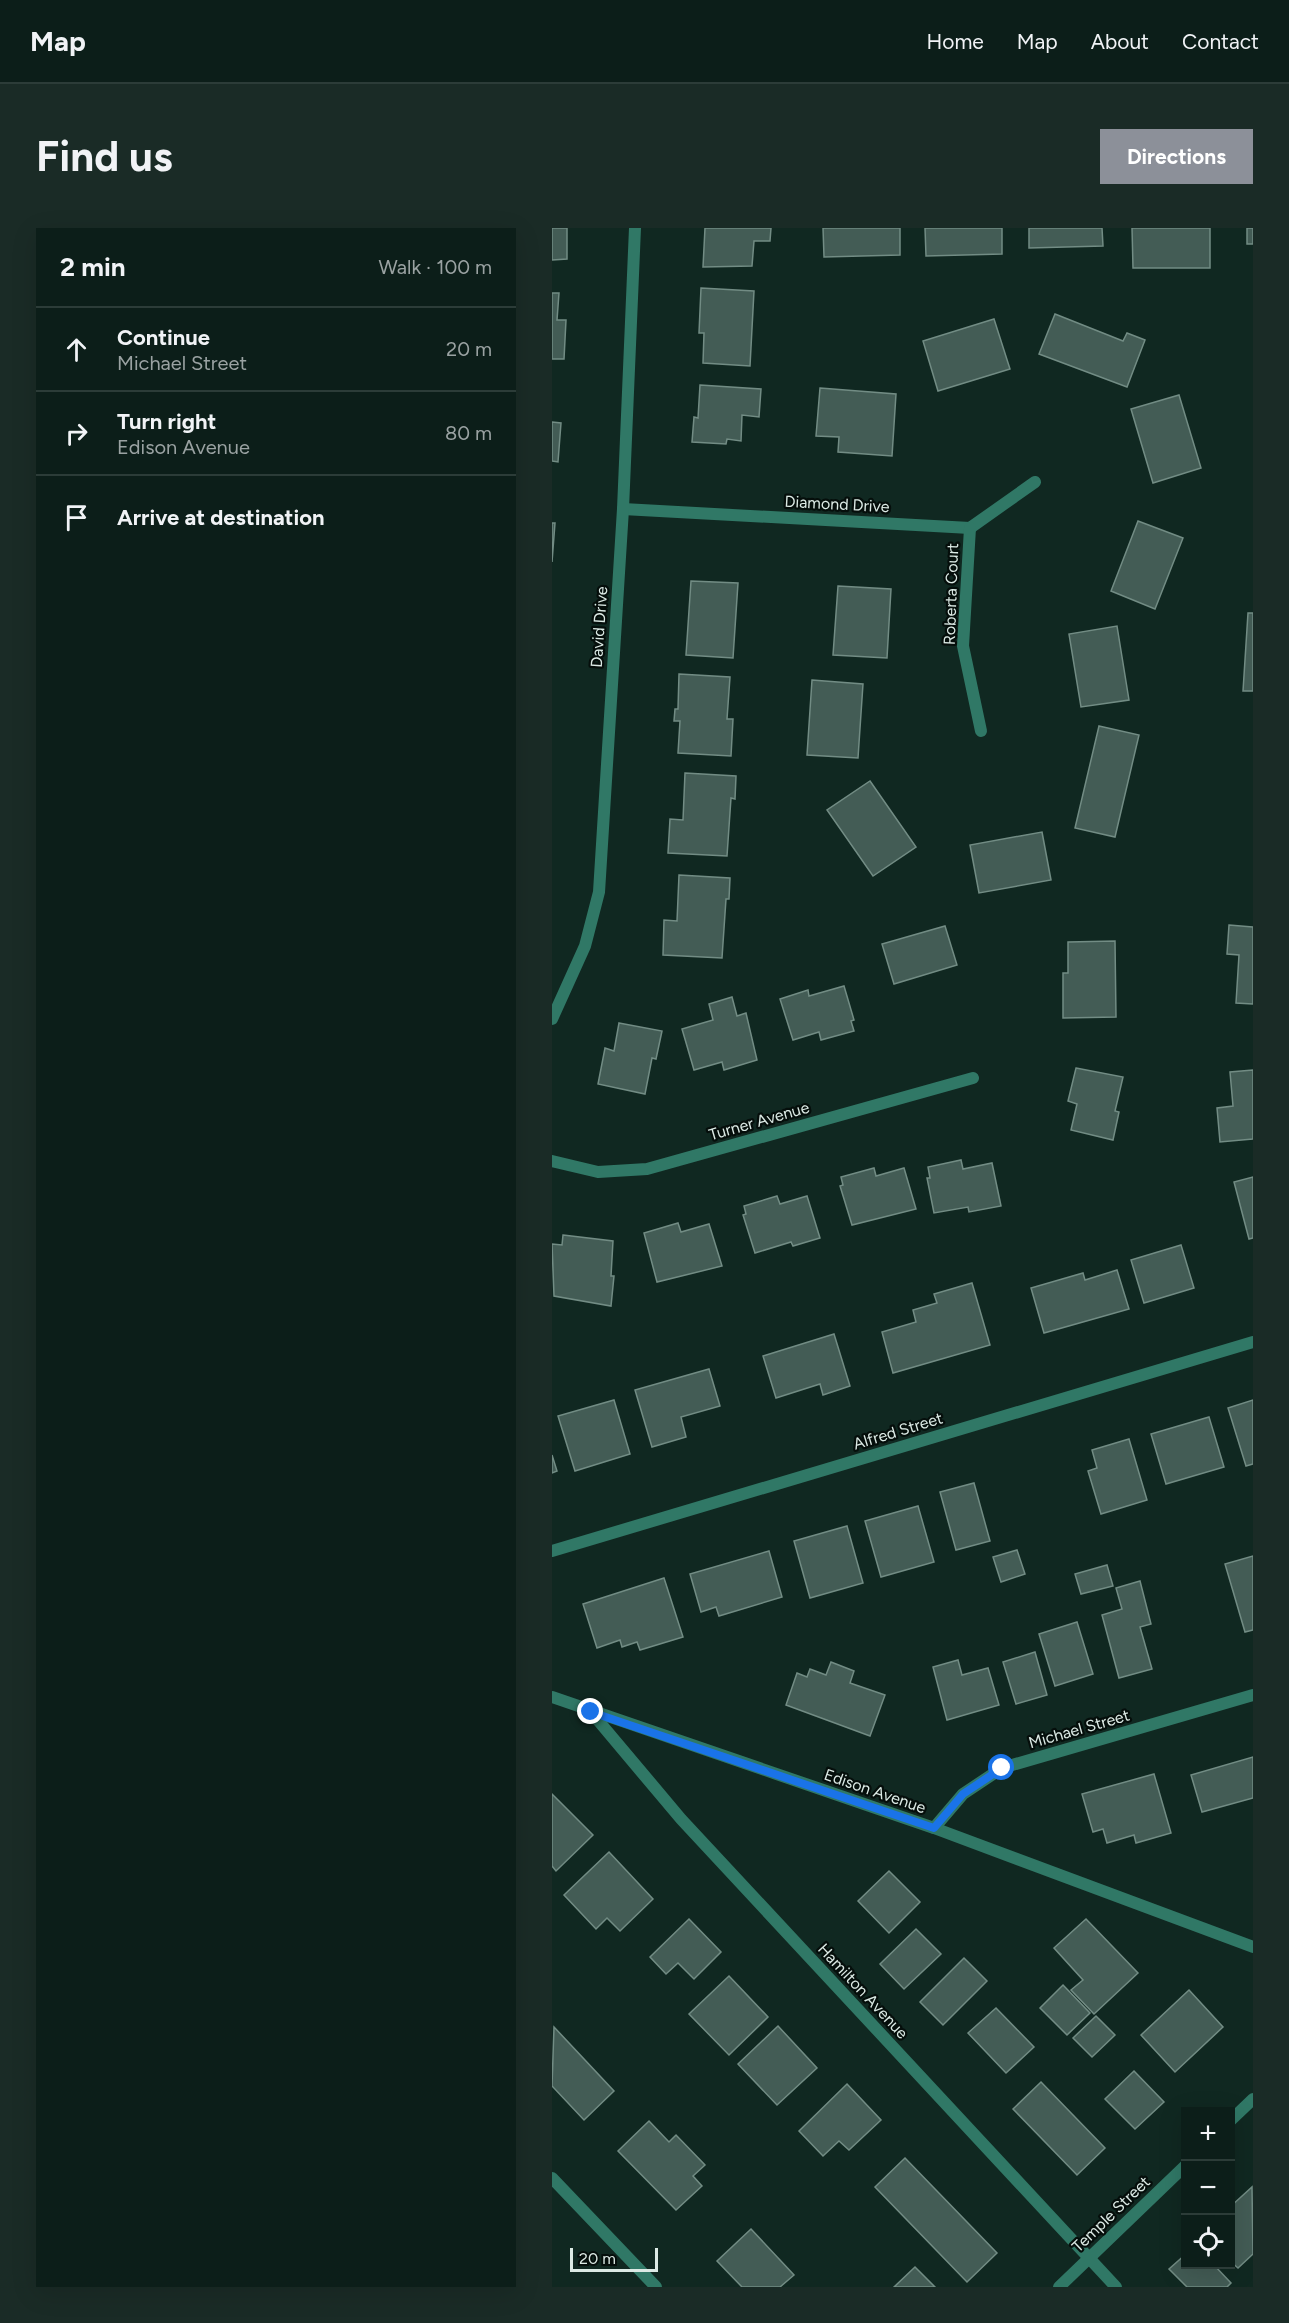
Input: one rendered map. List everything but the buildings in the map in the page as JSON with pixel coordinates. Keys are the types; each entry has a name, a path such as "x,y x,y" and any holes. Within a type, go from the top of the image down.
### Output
{"street":[{"name":"David Drive","path":"552,1019 585,946 599,892 623,509 635,228"},
{"path":"970,528 1035,482"},
{"name":"Diamond Drive","path":"623,509 970,528"},
{"name":"Roberta Court","path":"970,528 963,646 981,731"},
{"name":"Turner Avenue","path":"552,1161 598,1172 647,1169 973,1078"},
{"name":"Alfred Street","path":"552,1551 1253,1342"},
{"name":"Michael Street","path":"934,1828 963,1794 1002,1768 1253,1695"},
{"name":"Edison Avenue","path":"552,1697 934,1828 1253,1947"},
{"name":"Hamilton Avenue","path":"591,1712 681,1819 1116,2287"},
{"path":"1235,2116 1253,2099"},
{"name":"Temple Street","path":"1059,2287 1181,2168"},
{"path":"552,2178 656,2287"}],"route":[{"path":"591,1712 934,1828 963,1794 982,1779 1002,1768"}]}
